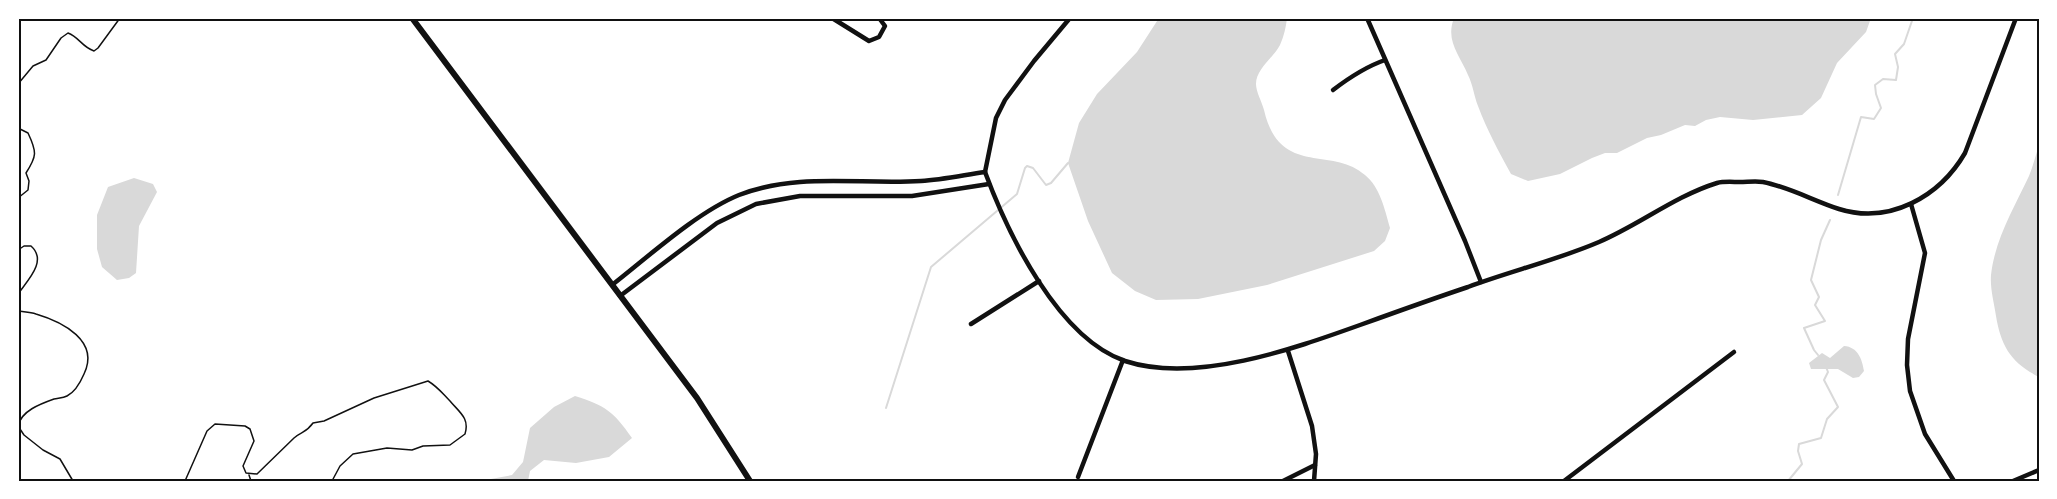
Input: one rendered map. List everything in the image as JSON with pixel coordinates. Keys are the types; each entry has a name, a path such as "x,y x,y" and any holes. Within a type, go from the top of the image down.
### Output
{"street":[{"path":"412,18 697,398 750,481"},
{"path":"832,18 869,41 879,37 885,26 879,18"},
{"path":"1070,18 1005,100 996,118 985,172 1008,229 1039,281 1076,330 1096,346 1123,360 1147,366 1174,368 1238,362 1288,351 1597,243 1681,199 1720,182 1762,182 1840,210 1859,213 1886,211 1911,204 1938,188 1953,172 1965,153 2016,18"},
{"path":"1367,18 1481,282"},
{"path":"1333,90 1352,75 1385,60"},
{"path":"612,285 713,209 737,196 773,185 800,181 922,181 985,172"},
{"path":"877,182 878,195"},
{"path":"620,296 699,235 739,211 776,199 801,196 912,196 989,184"},
{"path":"773,185 776,199"},
{"path":"1911,204 1925,253 1908,339 1907,364 1910,391 1925,434 1954,481"},
{"path":"691,224 699,235"},
{"path":"971,324 1039,281"},
{"path":"1288,351 1312,426 1316,453 1314,481"},
{"path":"1564,481 1734,352"},
{"path":"1078,477 1123,360"},
{"path":"1283,481 1315,465"},
{"path":"2013,481 2039,470"}],"path":[{"path":"19,82 33,66 46,60 61,38 68,33 75,35 85,48 94,51 120,18"},
{"path":"18,128 28,133 36,158 26,173 29,181 28,190 18,198"},
{"path":"18,250 31,246 37,253 38,260 37,267 18,294"},
{"path":"18,311 37,314 75,332 82,340 88,354 89,363 83,378 72,392 66,397 55,399 25,413 20,418 18,426 24,435 43,450 60,459 73,481"},
{"path":"248,474 257,474 299,433 308,431 313,423 324,421 374,398 428,381 438,387 465,419 467,428 465,434 450,445 423,446 412,450 387,448 353,454 340,466 332,481"},
{"path":"185,481 207,431 215,424 245,426 252,432 254,441 243,466 251,481"}],"shaded area":[{"path":"1159,18 1287,18 1280,45 1262,68 1256,84 1272,131 1282,145 1294,153 1352,166 1365,175 1375,186 1390,228 1385,241 1374,251 1267,285 1198,299 1156,300 1135,291 1112,273 1088,221 1068,163 1079,123 1097,94 1137,52"},
{"path":"1454,18 1871,18 1866,32 1837,63 1821,98 1802,115 1753,120 1720,117 1706,120 1695,126 1685,125 1647,138 1617,153 1605,153 1592,158 1560,174 1528,181 1511,174 1485,124 1470,79 1452,41"},
{"path":"2039,145 2039,377 2021,366 2004,345 1992,295 1991,275 2001,236 2029,176"},
{"path":"134,178 153,184 157,192 139,226 136,273 129,278 117,280 102,267 97,249 97,215 108,187"},
{"path":"1844,346 1856,351 1860,358 1864,371 1859,377 1853,378 1838,369 1811,369 1809,363 1822,353 1830,358"},
{"path":"575,396 594,403 614,415 632,438 609,457 576,463 544,460 530,471 528,481 480,481 512,475 523,462 530,428 554,407"}],"waterway":[{"path":"1838,195 1861,117 1874,119 1881,108 1875,85 1883,79 1896,80 1898,67 1895,54 1904,44 1913,18"},
{"path":"886,408 931,267 1017,194 1027,166 1033,168 1046,185 1051,183 1068,163"},
{"path":"1818,355 1804,328 1825,321 1815,305 1819,297 1811,280 1821,240 1830,220"},
{"path":"1788,481 1802,464 1798,451 1799,444 1821,438 1827,419 1838,407 1824,380 1828,372 1826,367"}]}
